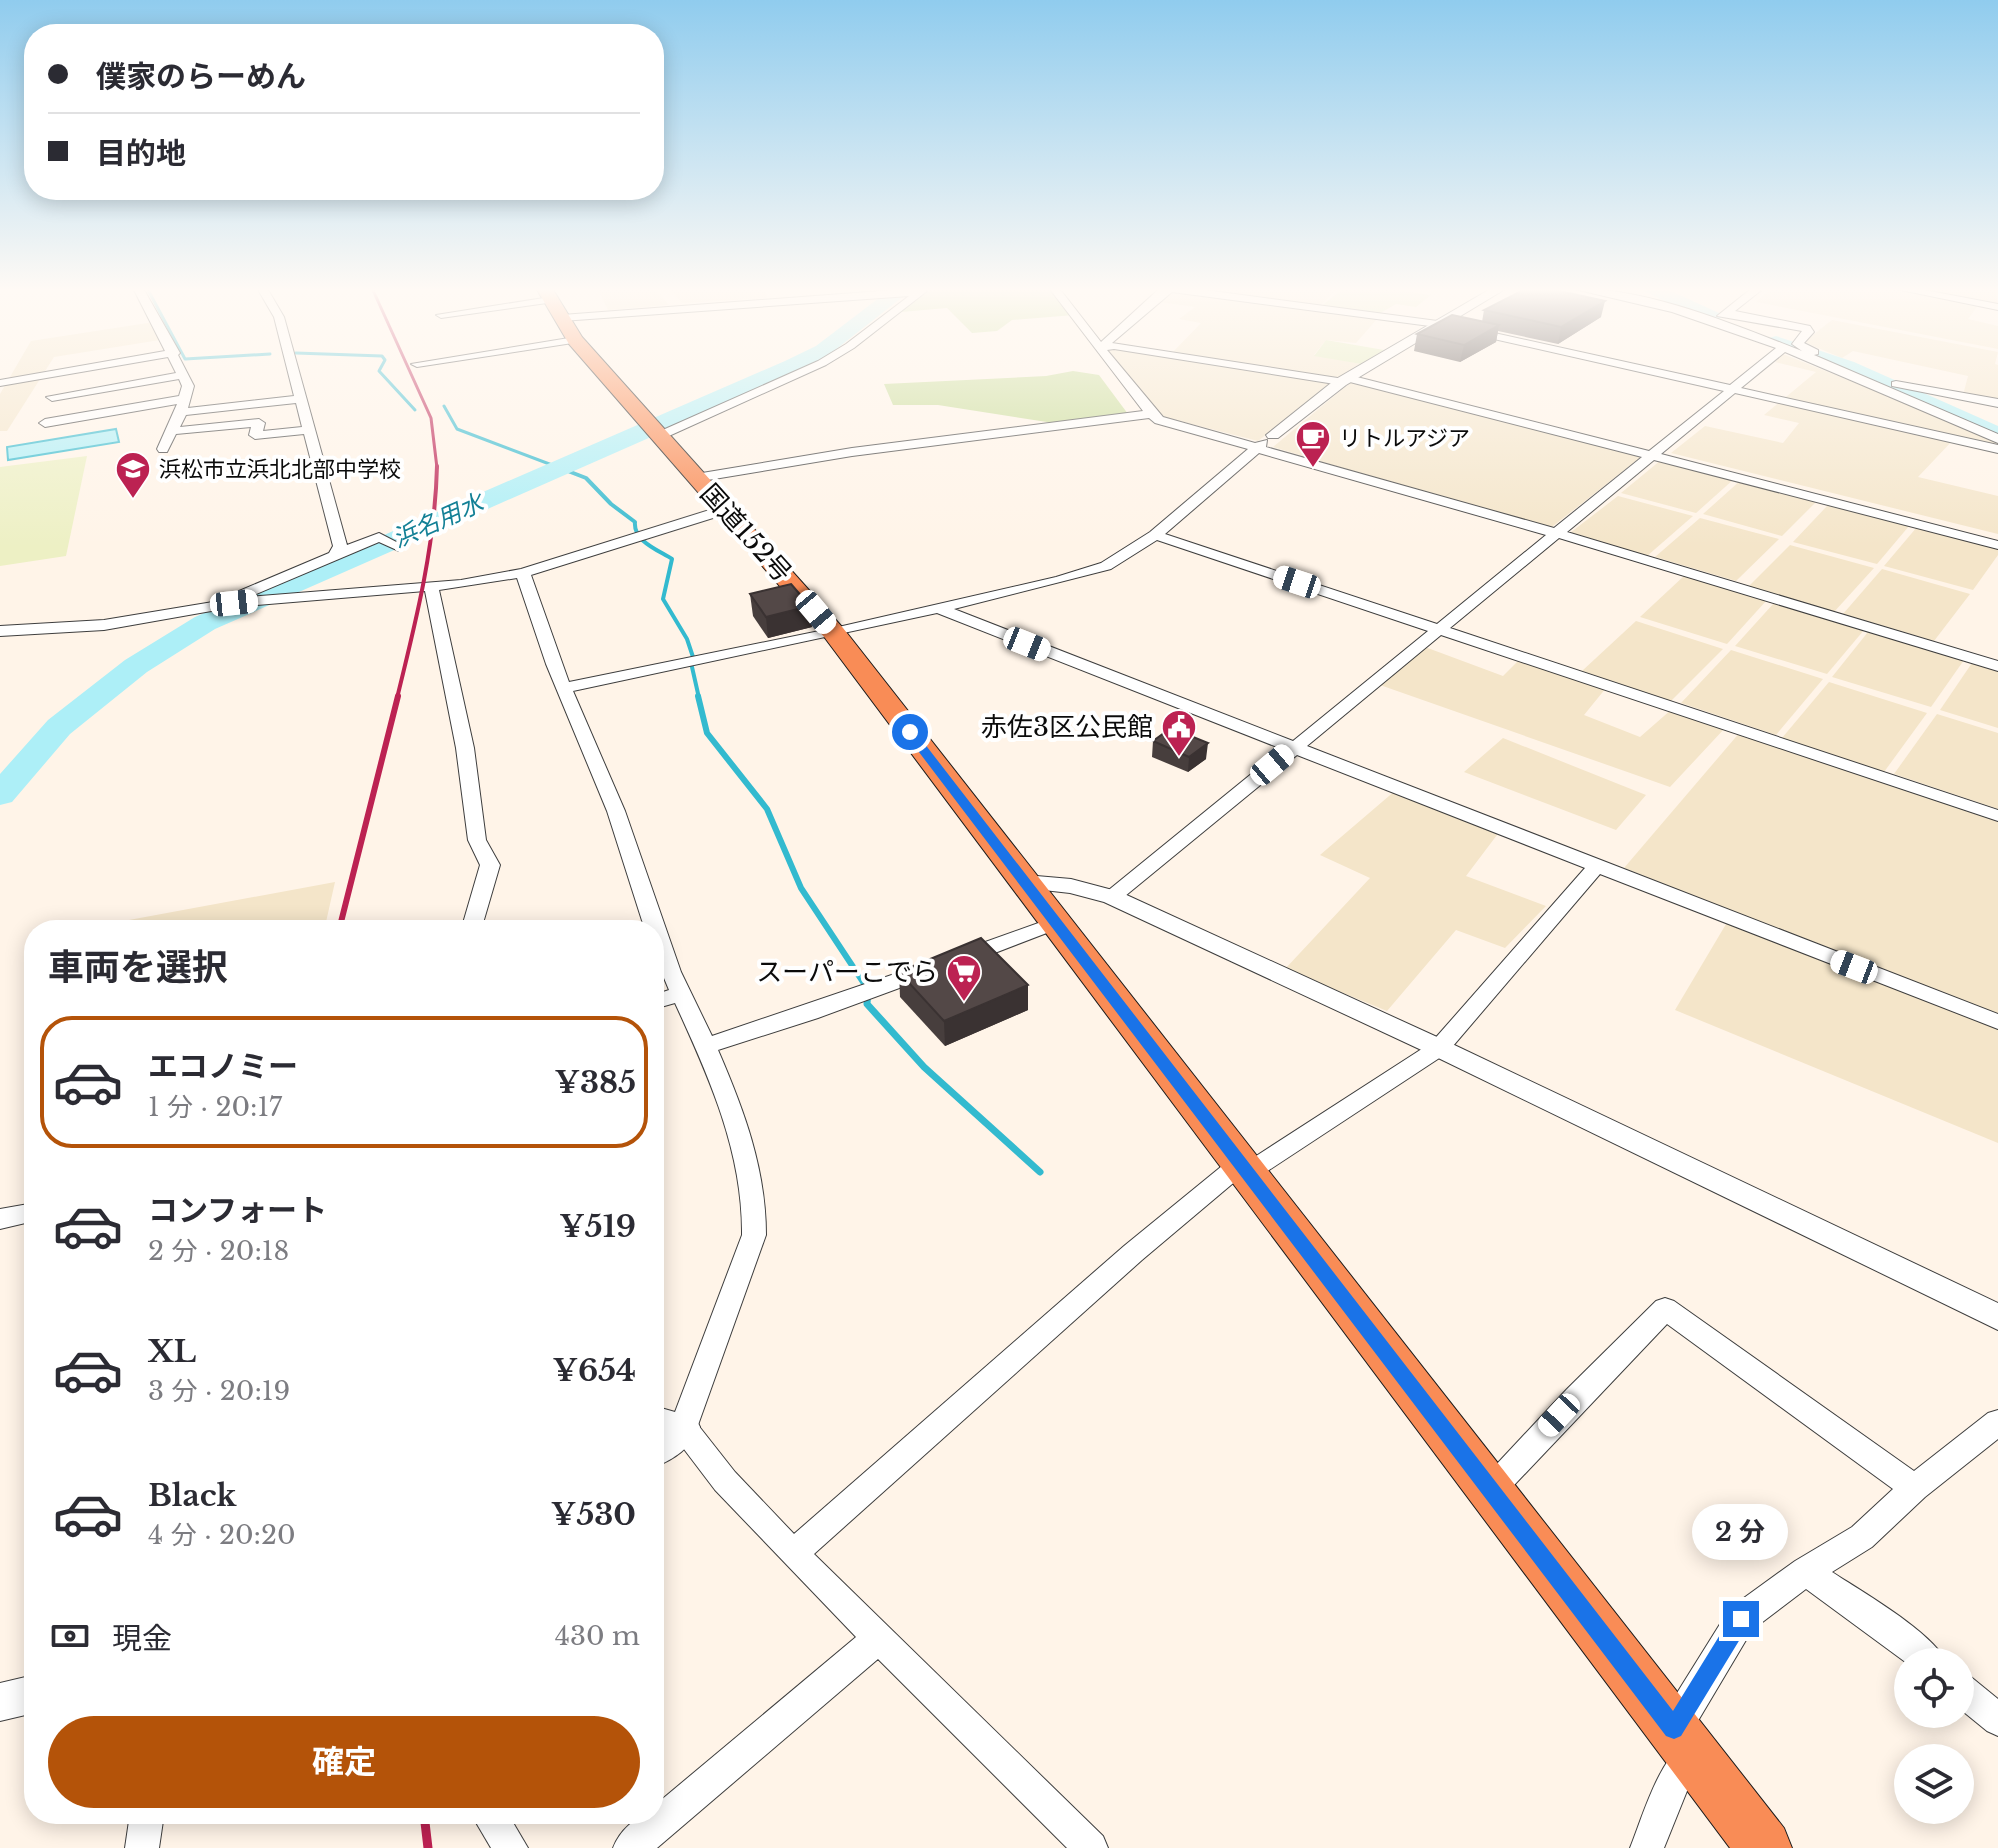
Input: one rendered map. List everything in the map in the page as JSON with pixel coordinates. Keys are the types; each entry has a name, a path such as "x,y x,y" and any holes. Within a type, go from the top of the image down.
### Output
{"highway":[{"name":"国道152号","path":"605,374 834,633 1764,1848"}],"street":[{"path":"0,383 51,374"},
{"path":"293,374 340,546 334,556"},
{"path":"769,374 786,377"},
{"path":"655,430 792,374"},
{"path":"1121,374 1159,420 1556,533 1998,666"},
{"path":"1306,374 1345,380 1650,455 1998,545"},
{"path":"566,688 834,633 1060,580 1106,566 1155,535 1273,435 1355,374"},
{"path":"1660,374 1998,449"},
{"path":"1112,897 1751,374"},
{"path":"1846,374 1998,439"},
{"path":"1872,374 1894,383 1998,403"},
{"path":"52,397 183,375 188,386 183,406 163,449"},
{"path":"45,423 183,406 299,399"},
{"path":"696,478 818,457 1151,414"},
{"path":"172,431 259,423 255,435 308,430"},
{"path":"0,631 104,625 227,604 431,587 523,573 724,510"},
{"path":"1155,535 1998,816"},
{"path":"227,604 379,537 399,547"},
{"path":"523,573 549,651 616,812 655,920"},
{"path":"431,587 465,748 477,840 490,865 474,920"},
{"path":"939,609 1998,1022"},
{"path":"793,1554 1121,1263 1241,1163 1255,1168 1439,1048 1596,867"},
{"path":"1025,882 1071,886 1112,897 1439,1048 1998,1317"},
{"path":"706,1046 810,1013 1058,922"},
{"path":"664,946 744,1147 756,1214 749,1250 669,1422 664,1444"},
{"path":"664,999 681,994"},
{"path":"0,1219 24,1214"},
{"path":"1490,1491 1577,1397 1665,1309 1915,1488"},
{"path":"669,1422 793,1554 1091,1848"},
{"path":"1647,1848 1675,1780 1683,1742 1741,1619 1806,1571 1862,1537 1915,1488 1998,1422"},
{"path":"1806,1571 1914,1648"},
{"path":"664,1819 878,1639"},
{"path":"0,1702 24,1696"},
{"path":"1974,1700 1998,1720"},
{"path":"142,1848 146,1824"},
{"path":"495,1824 511,1848"},
{"path":"630,1848 658,1824"}],"shaded area":[{"path":"12,374 43,374 7,431 0,431 0,394"},
{"path":"1126,374 1276,374 1331,383 1258,441 1164,417"},
{"path":"1311,374 1347,374 1340,379"},
{"path":"1813,374 1834,374 1998,440 1998,447 1954,439 1918,477 1998,496 1998,534 1671,453 1705,426 1783,443 1799,423 1764,415"},
{"path":"1960,374 1998,374 1998,399 1963,395 1968,376"},
{"path":"1352,381 1641,457 1548,530 1273,447"},
{"path":"1661,460 1734,479 1696,513 1621,493"},
{"path":"1741,480 1818,500 1782,536 1703,514"},
{"path":"1618,496 1693,516 1647,556 1570,533"},
{"path":"1828,505 1909,526 1877,564 1793,542"},
{"path":"1700,518 1779,539 1736,581 1655,557"},
{"path":"1917,527 1998,548 1998,555 1973,590 1884,566"},
{"path":"1790,545 1874,568 1834,612 1748,587"},
{"path":"1882,569 1970,594 1934,641 1843,614"},
{"path":"1684,576 1766,601 1727,644 1640,617"},
{"path":"1774,603 1864,630 1827,674 1735,646"},
{"path":"1636,621 1723,649 1671,701 1582,671"},
{"path":"1868,632 1964,660 1931,707 1832,677"},
{"path":"1425,647 1503,676 1522,657 1606,688 1584,715 1640,737 1672,709 1725,728 1670,787 1380,685"},
{"path":"1731,650 1823,679 1776,735 1681,703"},
{"path":"1972,663 1998,671 1998,728 1940,710"},
{"path":"1829,682 1927,713 1884,772 1782,738"},
{"path":"1937,714 1998,733 1998,809 1894,774"},
{"path":"1741,731 1998,816 1998,1020 1624,868"},
{"path":"1503,738 1646,795 1616,830 1464,772"},
{"path":"1396,790 1500,831 1466,876 1546,906 1505,948 1456,930 1387,1011 1285,969 1370,878 1320,855"},
{"path":"335,882 326,920 129,920"},
{"path":"1729,919 1998,1022 1998,1143 1675,1010"}],"green space":[{"path":"1099,375 1128,414 1060,424 938,405 893,405 884,384"},
{"path":"87,456 66,556 0,566 0,467"}],"water":[{"path":"116,429 119,442 8,460 7,447"}],"building":[{"path":"791,584 810,606 766,617 750,594"},
{"path":"1171,728 1208,743 1189,757 1153,741"},
{"path":"981,938 1028,985 944,1021 899,972"}],"waterway":[{"path":"382,374 415,410"},
{"name":"浜名用水","path":"0,795 59,727 136,666 205,623 774,374"},
{"path":"1862,374 1998,435"},
{"path":"444,406 457,429 560,468"},
{"path":"555,466 586,478 611,504 635,522 635,529 642,540 672,559 663,599 687,639 693,657"},
{"path":"692,667 699,698"},
{"path":"698,696 707,733 767,809 801,888 868,989"},
{"path":"868,989 867,1004 924,1067 1040,1172"}],"railway":[{"path":"411,374 431,418 437,467"},
{"path":"397,698 428,554 437,467"},
{"path":"342,920 398,696"},
{"path":"425,1824 428,1848"}],"place":[{"name":"リトルアジア","path":"1313,469"},
{"name":"浜松市立浜北北部中学校","path":"133,500"},
{"name":"赤佐3区公民館","path":"1179,758"},
{"name":"スーパーこでら","path":"964,1003"}],"route":[{"path":"910,732 1674,1729 1741,1619"}]}
